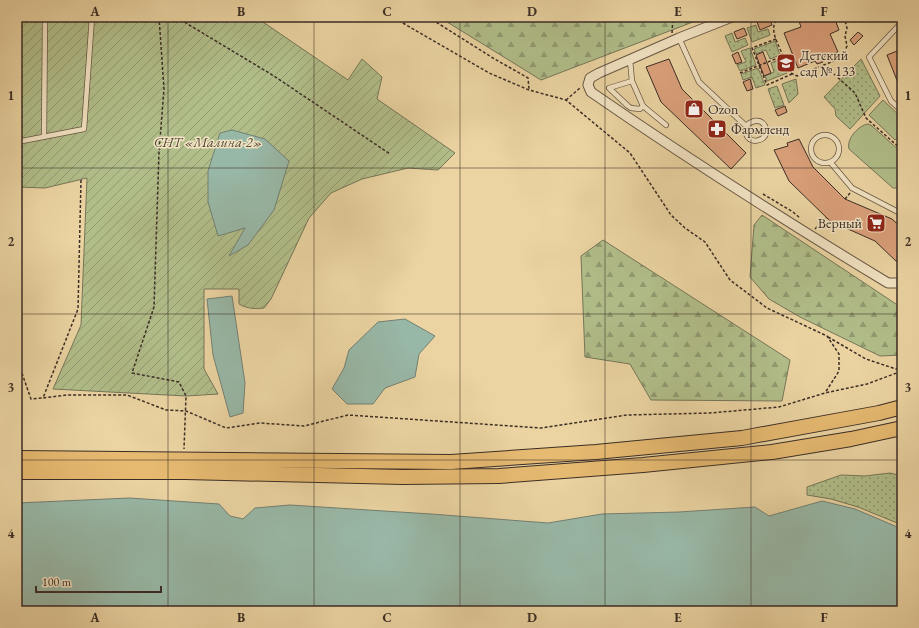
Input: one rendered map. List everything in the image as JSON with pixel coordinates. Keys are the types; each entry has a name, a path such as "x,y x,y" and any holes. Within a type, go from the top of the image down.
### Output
{"main road":[{"path":"17,458 451,462 596,452 742,438 902,408"},
{"path":"17,472 185,472 403,477 499,476 643,465 772,452 851,439 902,428"}],"street":[{"path":"732,17 630,58 590,78 588,85 591,92 722,180 812,238 888,283 902,283"}],"lane":[{"path":"44,137 45,17"},
{"path":"17,142 84,129 92,17"},
{"path":"902,22 869,57 891,101 902,111"},
{"path":"675,39 699,82 746,126"},
{"path":"630,58 632,81 643,106 666,125"},
{"path":"632,81 609,88 631,108 640,109 643,106"},
{"path":"757,120 762,122 766,127 766,134 762,139 757,141 751,140 747,137 745,132 746,126 751,121 757,120"},
{"path":"827,135 834,137 839,143 840,151 837,158 831,162 823,164 816,161 812,155 811,147 814,140 820,136 827,135"},
{"path":"831,162 852,188 902,214"}],"path":[{"path":"159,17 164,89 158,152 154,307 132,373 179,382 186,396 184,459"},
{"path":"176,17 274,76 390,154"},
{"path":"396,17 396,19 489,73 529,90 566,100 630,153 671,215 685,228 705,242 730,280 767,308 827,336 846,349 866,359 902,371"},
{"path":"428,17 528,78 529,90"},
{"path":"673,17 675,39"},
{"path":"780,17 773,26 773,31 792,74 796,76 841,58 847,46 845,36 847,28 844,17"},
{"path":"776,39 752,48 758,66 767,85 792,74"},
{"path":"740,73 783,56"},
{"path":"834,74 855,93 866,118 902,150"},
{"path":"566,100 590,78"},
{"path":"43,398 78,309 81,180"},
{"path":"814,230 826,218"},
{"path":"826,393 839,372 839,354 827,336"},
{"path":"17,359 31,399 67,395 127,395 166,410 186,411 226,428 260,423 304,426 348,415 541,428 627,415 710,413 779,407 826,393 867,384 902,371"}],"green space":[{"name":"СНТ «Малина-2»","path":"17,17 264,17 263,22 348,80 362,59 382,77 377,99 455,153 438,170 408,168 362,179 331,193 309,218 271,299 264,308 245,307 239,304 239,289 204,289 204,369 218,394 186,396 53,389 81,325 87,178 45,188 17,187"},
{"path":"439,17 706,17 541,80"},
{"path":"756,25 758,32 768,29 770,35 752,42 747,28"},
{"path":"732,33 735,42 745,38 748,45 732,52 725,36"},
{"path":"775,41 780,55 770,59 766,50 756,54 754,49"},
{"path":"750,48 756,65 740,71 737,65 746,62 741,51"},
{"path":"781,59 787,73 767,81 765,76 774,72 771,63"},
{"path":"861,59 880,96 850,129 836,116 835,109 824,97"},
{"path":"758,68 765,85 756,88 752,77 743,80 741,74"},
{"path":"796,79 798,94 789,103 782,84"},
{"path":"777,86 784,105 775,108 768,89"},
{"path":"883,100 902,118 902,133 895,140 869,115"},
{"path":"868,124 902,153 902,186 893,188 849,149 849,141 854,133 864,125"},
{"path":"762,215 902,308 902,355 880,356 800,317 769,299 750,277 754,225"},
{"path":"603,240 790,360 782,401 651,400 630,364 585,357 581,256"},
{"path":"890,473 902,476 902,525 858,507 831,499 807,495 807,487 841,475 865,476"}],"shaded area":[{"path":"232,130 265,139 289,161 274,210 248,245 229,256 245,228 218,236 208,202 208,171 220,133"},
{"path":"232,296 245,383 243,413 230,417 213,355 207,299"},
{"path":"405,319 435,336 419,354 415,377 385,388 373,404 347,404 332,389 344,368 349,350 378,322"},
{"path":"129,498 219,504 230,516 243,519 255,508 290,505 548,523 602,514 679,512 755,507 769,516 822,501 855,509 902,529 902,611 17,611 17,503"}],"building":[{"path":"808,17 834,17 839,30 830,34 838,52 821,58 823,62 817,64 815,61 798,68 784,33 801,27 799,21"},
{"path":"769,18 772,25 760,30 757,22"},
{"path":"744,28 747,35 737,39 734,32"},
{"path":"858,32 863,36 854,45 850,40"},
{"path":"902,49 902,93 887,55"},
{"path":"738,52 742,62 736,64 732,55"},
{"path":"763,52 771,73 764,76 756,55"},
{"path":"669,59 682,89 746,153 731,169 661,102 646,67"},
{"path":"750,79 753,89 747,91 743,82"},
{"path":"785,106 787,112 778,116 775,110"},
{"path":"799,139 813,167 845,199 892,219 902,228 902,258 898,263 875,241 830,221 789,181 774,150 788,146 787,143"}],"place":[{"name":"Детский сад № 133","path":"786,63"},
{"name":"Ozon","path":"694,109"},
{"name":"Фармленд","path":"717,129"},
{"name":"Верный","path":"876,223"}]}
